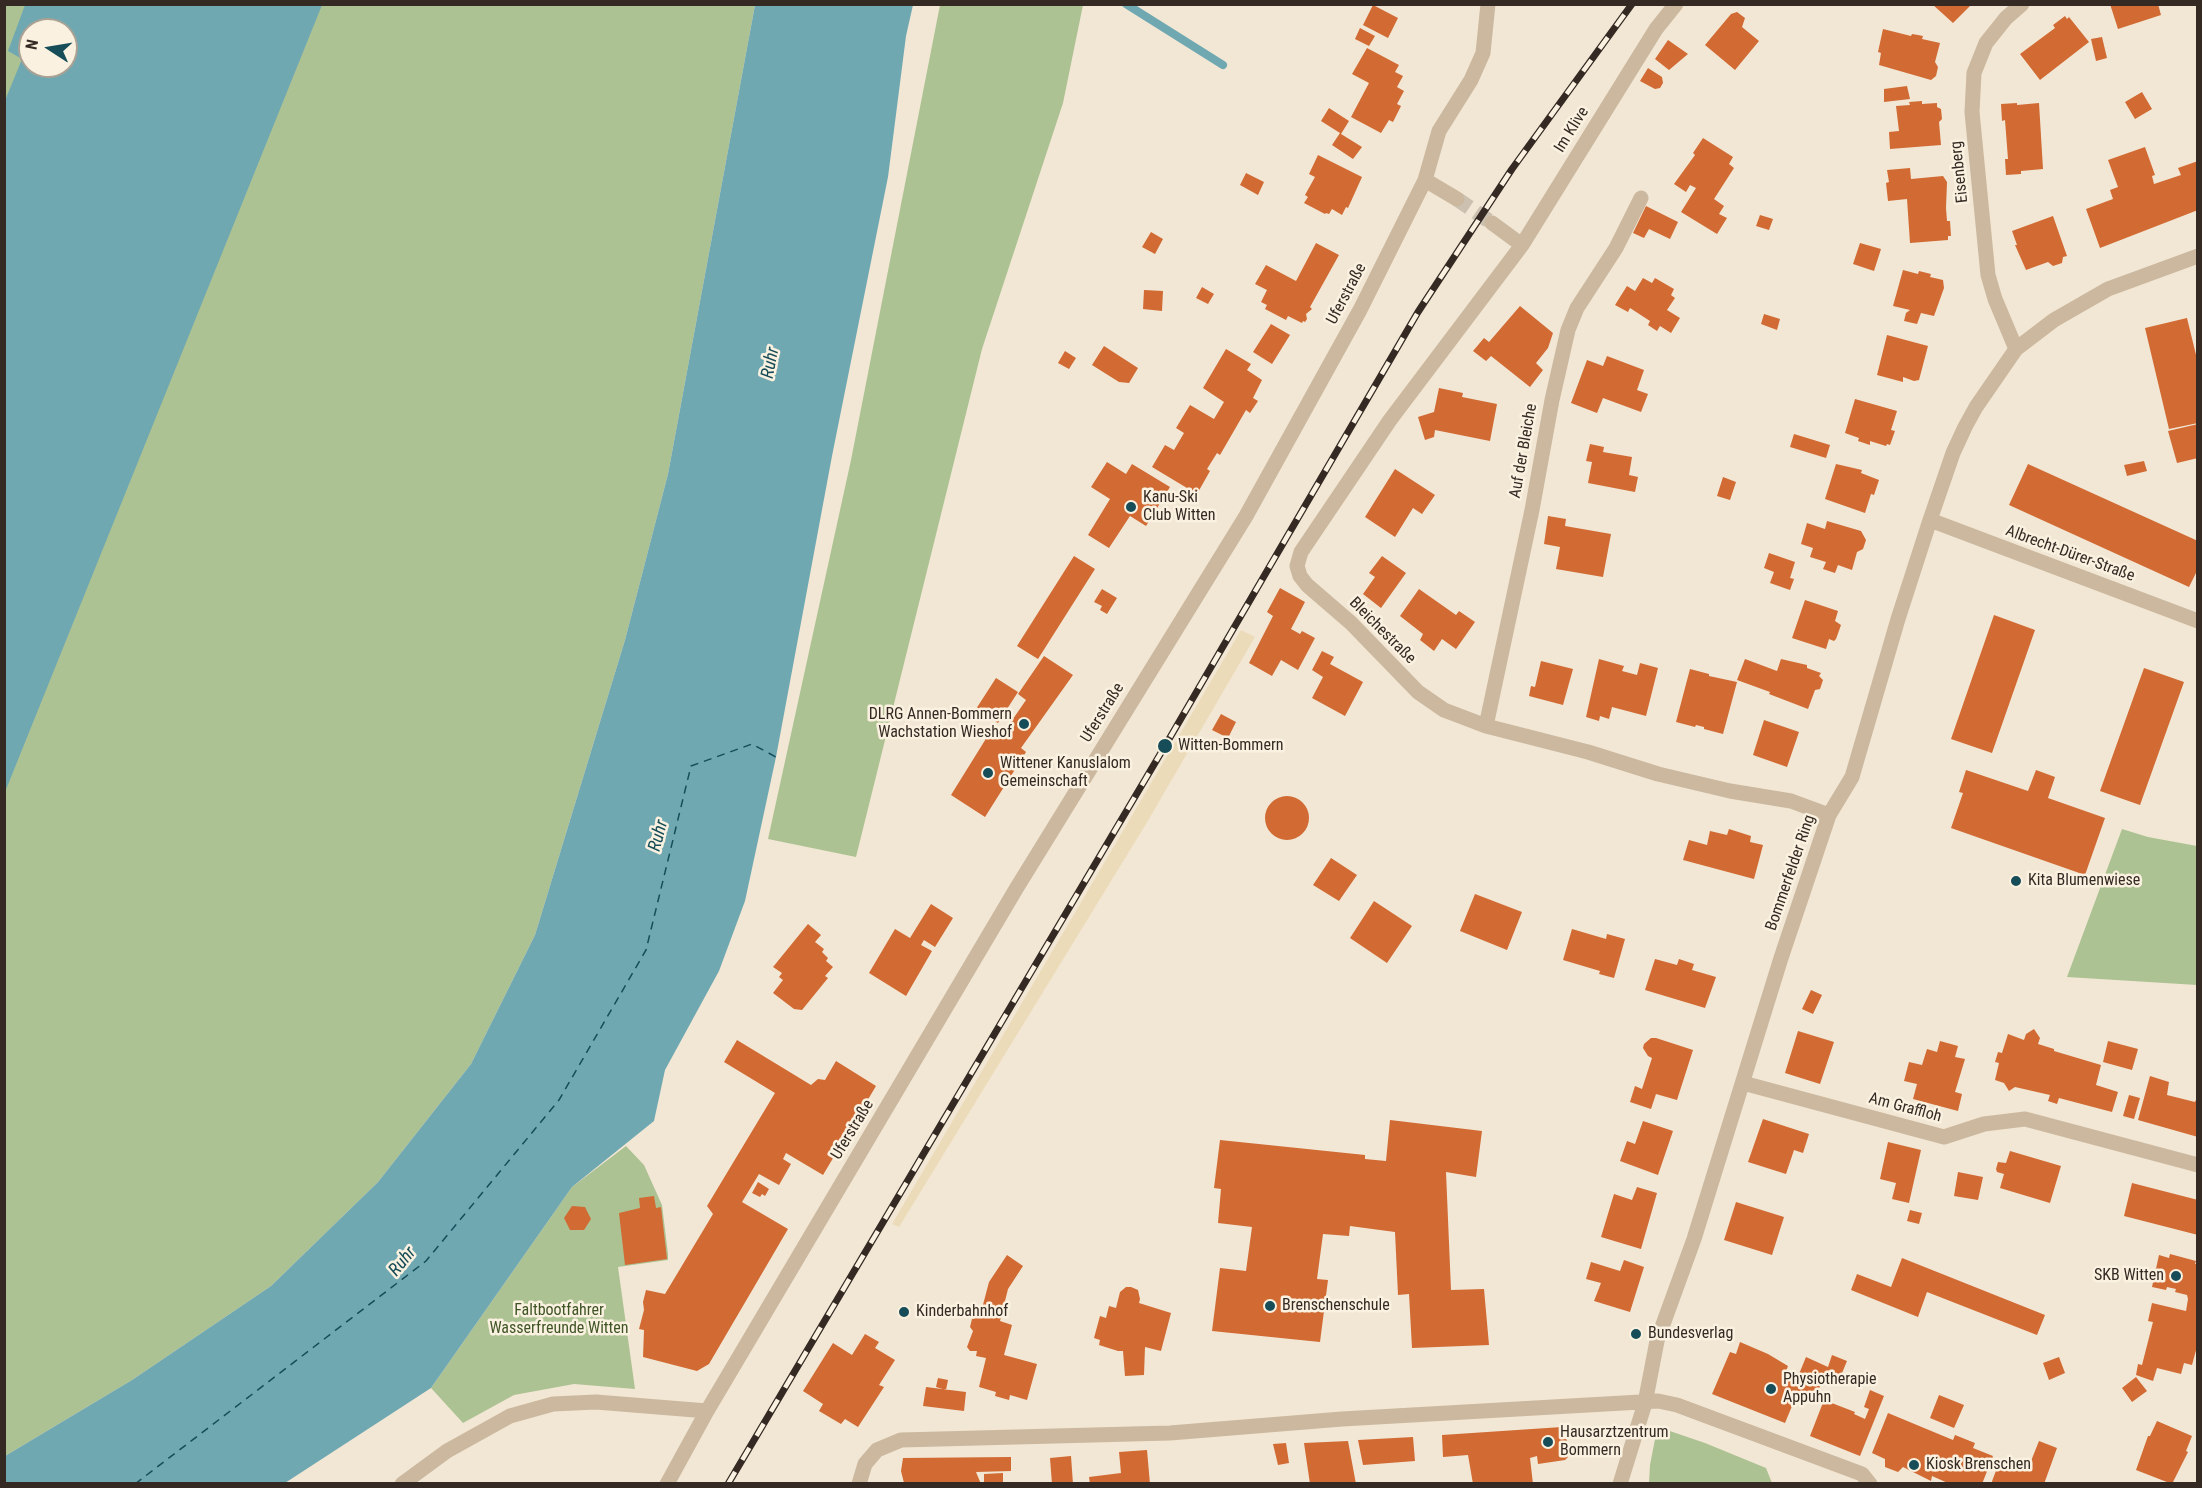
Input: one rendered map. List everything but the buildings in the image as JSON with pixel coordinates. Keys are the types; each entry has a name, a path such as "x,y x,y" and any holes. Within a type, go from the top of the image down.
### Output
{"street":[{"name":"Uferstraße","path":"667,1484 707,1411 1016,889 1246,516 1360,310 1425,180 1439,131 1471,80 1483,53 1488,4"},
{"name":"Im Klive","path":"1522,245 1656,29 1676,4"},
{"name":"Eisenberg","path":"2016,349 1995,299 1988,275 1972,112 1974,73 1986,44 2006,18 2022,4"},
{"path":"1425,180 1457,199"},
{"name":"Auf der Bleiche","path":"1486,726 1524,554 1552,400 1568,330 1577,308 1616,248 1641,198"},
{"path":"1492,223 1522,245"},
{"name":"Bleichestraße","path":"1522,245 1390,420 1302,552 1297,566 1300,576 1307,585 1351,623 1418,692 1444,710 1486,726 1588,752 1658,774 1791,801 1829,815"},
{"name":"Bommerfelder Ring","path":"1620,1484 1645,1403 1657,1341 1694,1239 1781,958 1829,815 1852,777 1898,619 1953,453 1965,427 2016,349 2054,320 2108,289 2198,256"},
{"name":"Albrecht-Dürer-Straße","path":"1930,520 2198,621"},
{"name":"Am Graffloh","path":"1743,1083 1944,1137 1984,1125 2025,1119 2198,1165"},
{"path":"859,1484 865,1464 877,1450 901,1440 1170,1433 1342,1419 1658,1401 1677,1405 1862,1474 1870,1484"},
{"path":"402,1484 447,1451 510,1416 553,1404 596,1402 707,1411"}],"green space":[{"path":"4,5 755,5 668,474 625,640 535,935 471,1064 378,1182 271,1286 132,1380 5,1456"},
{"path":"940,5 1083,5 1063,103 982,349 856,857 768,839 851,460"},
{"path":"2122,829 2148,837 2197,846 2197,985 2067,977"},
{"name":"Faltbootfahrer Wasserfreunde Witten","path":"626,1146 644,1165 662,1205 668,1254 668,1260 618,1267 635,1389 574,1384 514,1395 463,1423 431,1388 572,1187"},
{"path":"1661,1428 1766,1468 1772,1483 1649,1483 1656,1434"}],"shaded area":[{"name":"Witten-Bommern","path":"1241,630 1255,637 1146,824 899,1227 892,1224"}],"water":[{"path":"25,5 322,5 5,792 4,103 18,69 18,78 78,78 78,18 20,18"},
{"name":"Ruhr","path":"755,5 913,5 906,36 888,177 832,456 776,757 745,901 719,971 665,1070 654,1121 572,1187 431,1388 285,1483 5,1483 5,1456 132,1380 271,1286 378,1182 471,1064 535,935 625,640 668,474"},
{"path":"18,24 18,57 8,51"}],"waterway":[{"path":"1126,4 1223,65"}],"ferry route":[{"path":"135,1484 426,1261 559,1100 646,950 691,766 752,744 776,757"}],"tunnel":[{"path":"1457,199 1492,223"}],"railway":[{"path":"728,1484 1165,746 1418,312 1512,169 1632,4"}],"place":[{"name":"Kanu-Ski Club Witten","path":"1131,507"},
{"name":"DLRG Annen-Bommern Wachstation Wieshof","path":"1024,724"},
{"name":"Witten-Bommern","path":"1165,746"},
{"name":"Wittener Kanuslalom Gemeinschaft","path":"988,773"},
{"name":"Kita Blumenwiese","path":"2016,881"},
{"name":"SKB Witten","path":"2176,1276"},
{"name":"Brenschenschule","path":"1270,1306"},
{"name":"Kinderbahnhof","path":"904,1312"},
{"name":"Bundesverlag","path":"1636,1334"},
{"name":"Physiotherapie Appuhn","path":"1771,1389"},
{"name":"Hausarztzentrum Bommern","path":"1548,1442"},
{"name":"Kiosk Brenschen","path":"1914,1465"}]}
